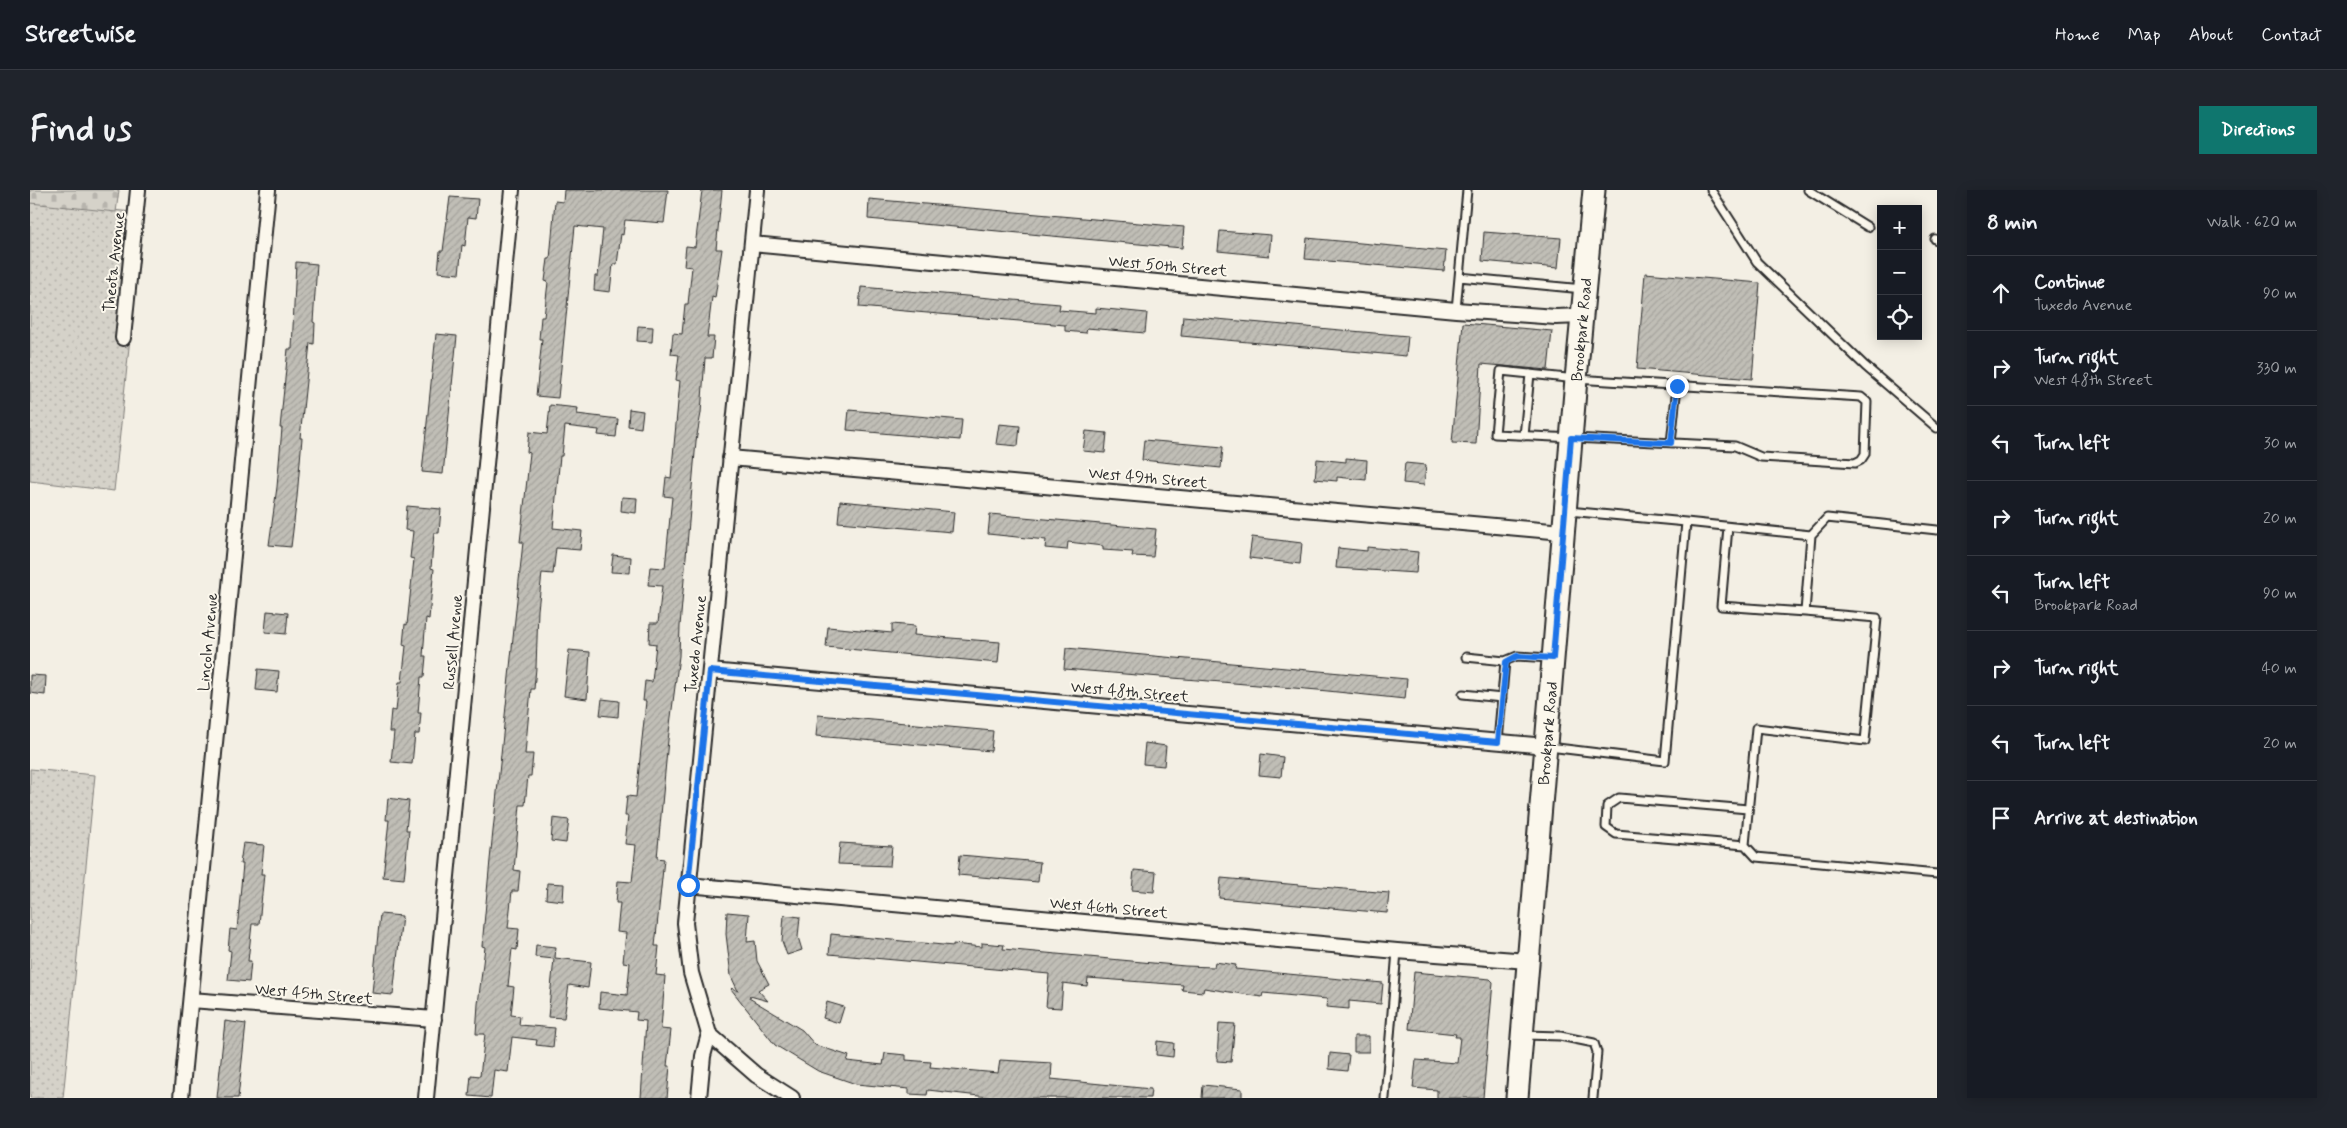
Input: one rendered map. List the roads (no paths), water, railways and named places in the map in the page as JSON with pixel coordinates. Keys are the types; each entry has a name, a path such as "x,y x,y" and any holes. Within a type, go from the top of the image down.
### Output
{"main road":[{"name":"Brookpark Road","path":"1518,1098 1581,316 1594,190"}],"street":[{"name":"Theota Avenue","path":"123,338 138,190"},
{"name":"Lincoln Avenue","path":"181,1098 268,190"},
{"name":"Russell Avenue","path":"426,1098 512,190"},
{"name":"Tuxedo Avenue","path":"699,1098 703,1056 708,1034 691,973 685,923 757,190"},
{"name":"West 50th Street","path":"752,244 1456,310 1556,317 1581,316"},
{"name":"West 49th Street","path":"730,458 1563,532"},
{"name":"West 48th Street","path":"710,671 1546,746"},
{"name":"West 46th Street","path":"688,885 1397,951 1528,961"},
{"name":"West 45th Street","path":"191,1000 434,1019"},
{"path":"708,1034 756,1075 792,1098"}],"lane":[{"path":"1456,310 1467,190"},
{"path":"1711,190 1757,262 1865,366 1937,428"},
{"path":"1808,190 1868,227"},
{"path":"1459,277 1584,289"},
{"path":"1501,372 1576,379 1861,397 1867,402 1865,454 1855,464 1761,457 1735,446 1496,434 1501,372"},
{"path":"1524,436 1530,374"},
{"path":"1671,443 1677,386"},
{"path":"1565,510 1811,535"},
{"path":"1805,612 1811,535 1827,518 1937,530"},
{"path":"1546,746 1665,761 1686,522"},
{"path":"1728,527 1721,606 1877,618 1865,741 1756,728 1745,845"},
{"path":"1466,657 1506,662 1517,656 1553,658"},
{"path":"1498,742 1506,662"},
{"path":"1463,694 1502,698"},
{"path":"1748,809 1619,798 1607,806 1606,827 1616,834 1745,845 1756,856 1937,874"},
{"path":"1385,1098 1397,951"},
{"path":"1522,1035 1560,1036 1594,1043 1597,1052 1593,1098"}]}
